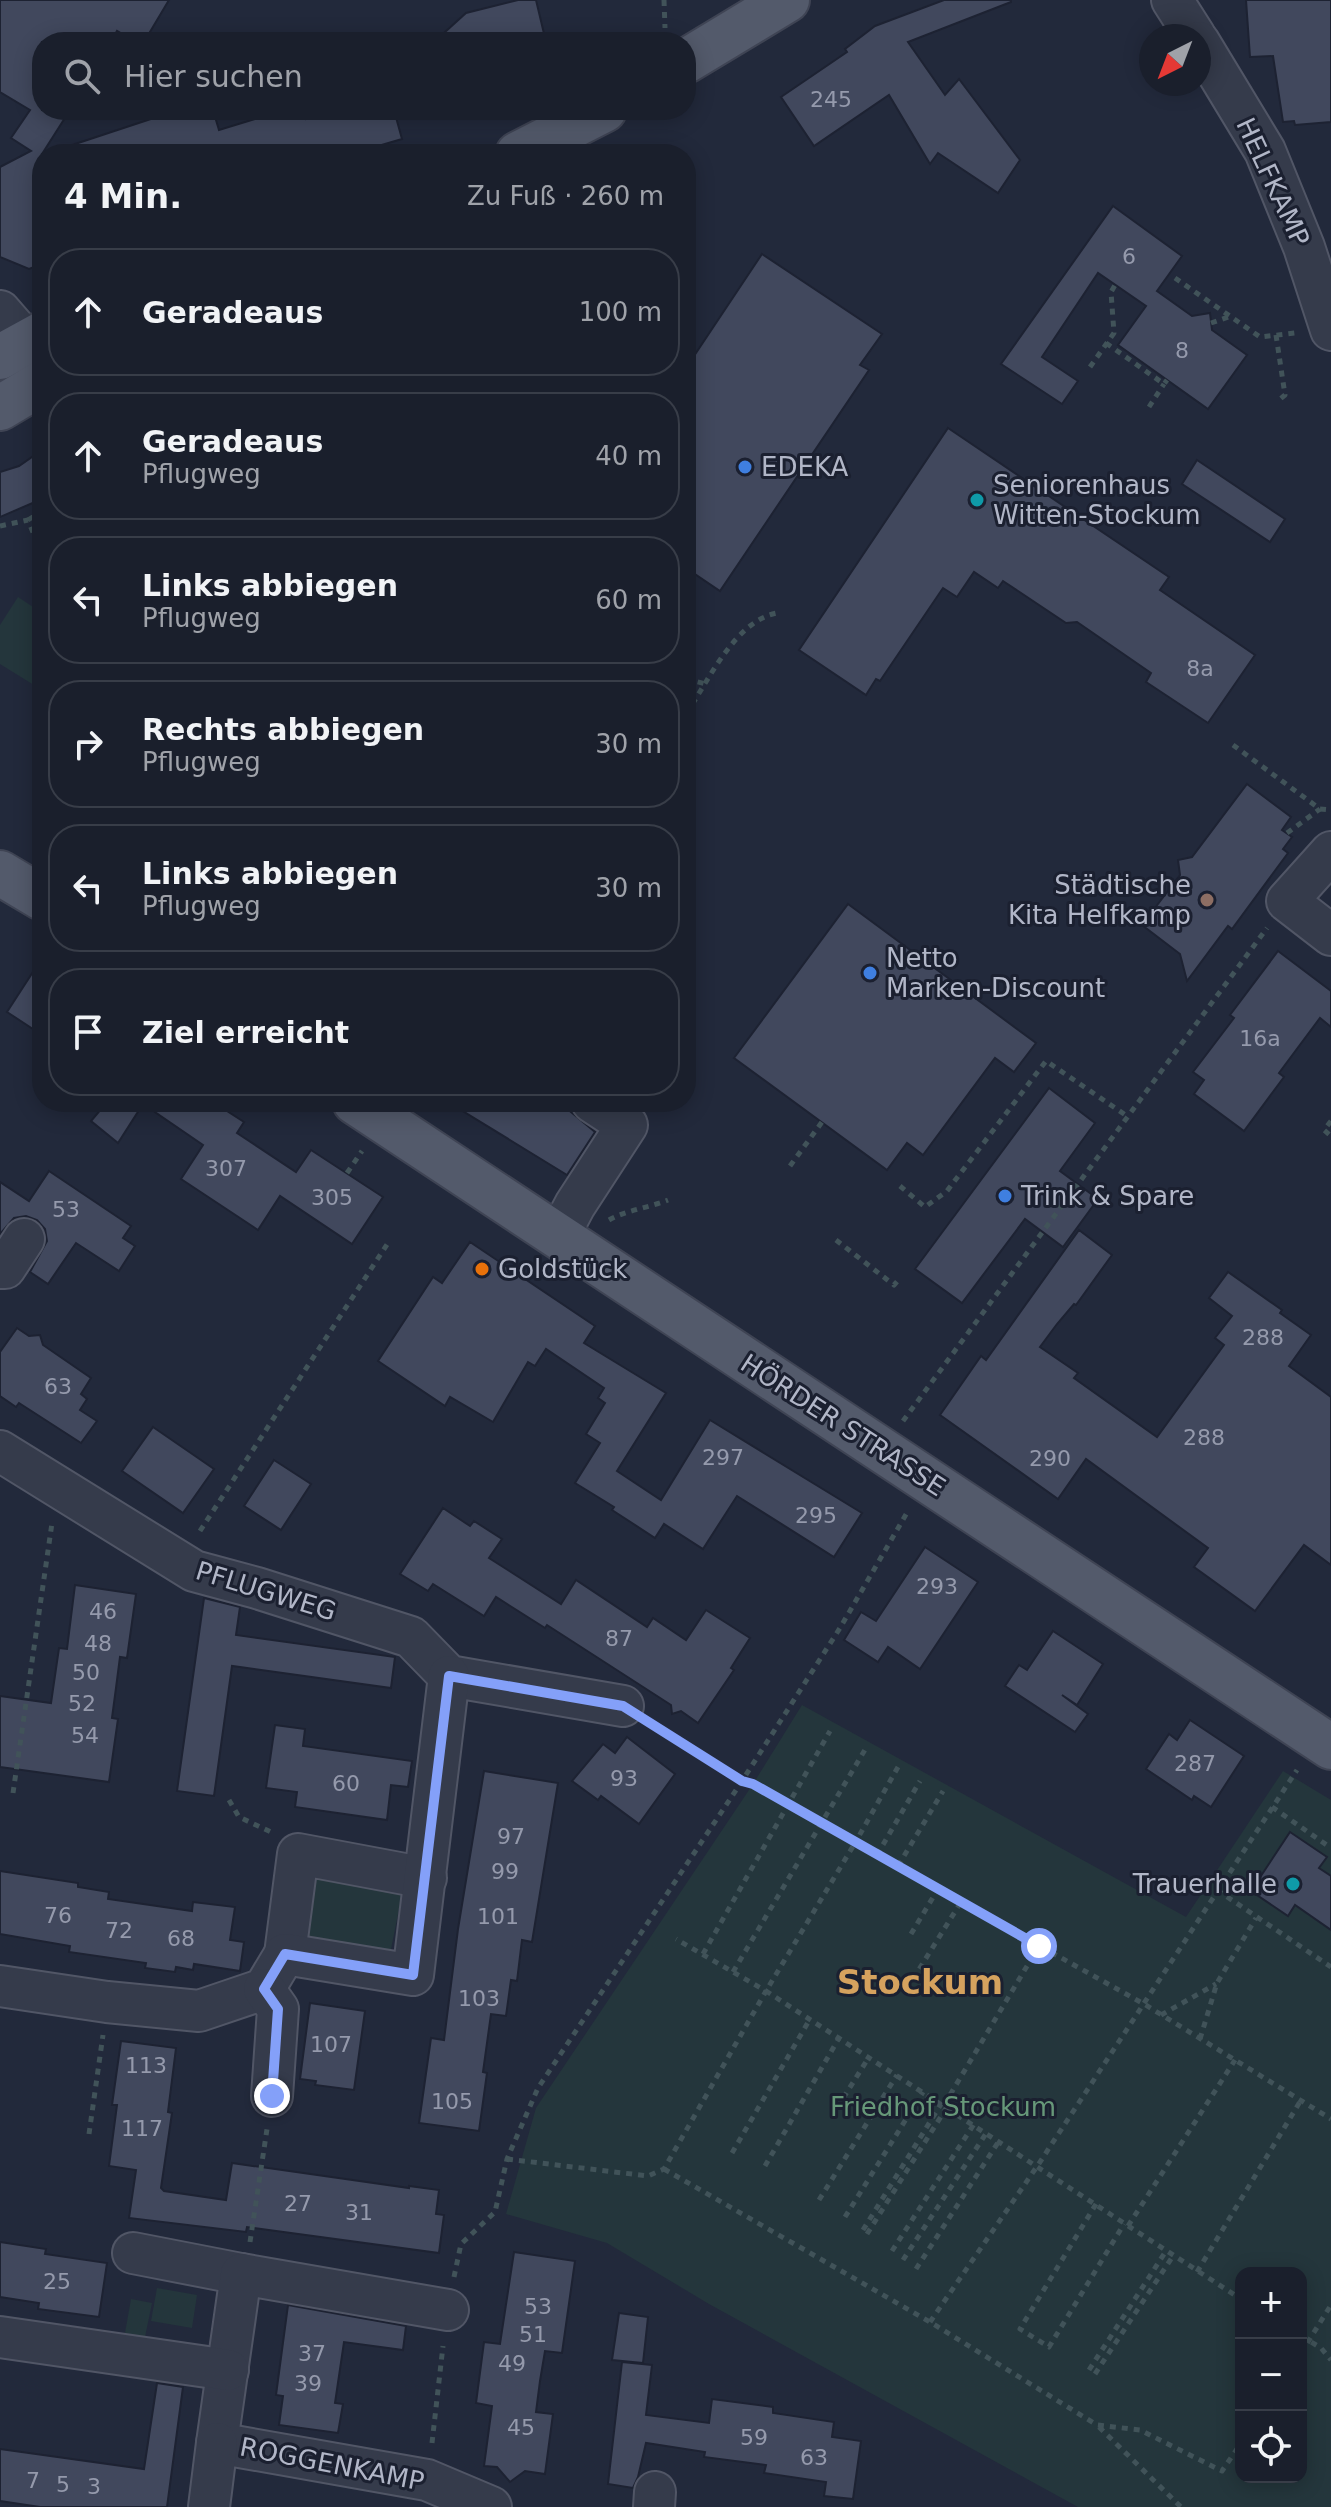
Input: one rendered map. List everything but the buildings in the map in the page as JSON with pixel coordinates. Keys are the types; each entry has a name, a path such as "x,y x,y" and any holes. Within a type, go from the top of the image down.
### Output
{"main road":[{"path":"696,37 787,0"},
{"path":"538,144 584,120"},
{"path":"0,873 32,892"},
{"name":"HÖRDER STRASSE","path":"370,1112 1316,1755"}],"street":[{"path":"1172,0 1187,24"},
{"name":"HELFKAMP","path":"1211,62 1265,151 1304,247 1331,330"},
{"path":"1331,852 1287,901 1331,935"},
{"path":"558,1237 627,1125 607,1112"},
{"name":"PFLUGWEG","path":"0,1451 194,1571 411,1637 449,1676"},
{"path":"285,1954 413,1975 449,1676 623,1706"},
{"path":"0,1986 107,2002 199,2011 264,1989 285,1954 298,1854 426,1878"},
{"path":"264,1989 278,2009 272,2096"},
{"path":"133,2253 448,2310"},
{"name":"ROGGENKAMP","path":"209,2507 241,2274"},
{"path":"0,2337 228,2370"},
{"name":"ROGGENKAMP","path":"217,2443 427,2480 491,2507"}],"path":[{"path":"664,0 673,32"},
{"path":"1175,278 1260,337 1331,330"},
{"path":"1090,367 1114,333 1111,292 1115,285"},
{"path":"1211,323 1231,316"},
{"path":"1276,335 1285,395 1279,400"},
{"path":"1106,343 1165,382 1149,407"},
{"path":"0,526 32,517"},
{"path":"28,520 32,530"},
{"path":"696,699 744,629 763,616 777,613"},
{"path":"696,682 706,684"},
{"path":"1233,745 1320,809 1331,810"},
{"path":"1287,833 1320,809"},
{"path":"903,1421 1287,901"},
{"path":"900,1186 925,1207 947,1191 1046,1061 1127,1116"},
{"path":"1331,1121 1324,1130 1331,1136"},
{"path":"790,1166 822,1122"},
{"path":"347,1173 366,1146"},
{"path":"602,1224 623,1212 646,1209 668,1200"},
{"path":"836,1240 894,1285 900,1278"},
{"path":"182,1563 208,1517 388,1243"},
{"path":"13,1793 57,1486"},
{"path":"427,2480 448,2310 461,2244 495,2212 507,2159 538,2088 840,1628 910,1507"},
{"path":"623,1706 742,1781 753,1784 1144,2004 1331,2119"},
{"path":"703,1954 830,1731"},
{"path":"733,1972 866,1748"},
{"path":"930,2322 1038,2165 1272,1807 1316,1755"},
{"path":"507,2159 648,2176 664,2169 898,1767"},
{"path":"877,1855 920,1781"},
{"path":"898,1866 943,1791"},
{"path":"229,1800 239,1817 277,1835 298,1854"},
{"path":"1272,1807 1331,1848"},
{"path":"911,1934 938,1889"},
{"path":"1217,1890 1331,1967"},
{"path":"913,1979 961,1902"},
{"path":"1200,2039 1217,1983 1256,1918"},
{"path":"676,1939 810,2019 1235,2295"},
{"path":"865,2232 1039,1946"},
{"path":"1161,2015 1217,1983"},
{"path":"89,2134 107,2002"},
{"path":"732,2153 810,2019"},
{"path":"765,2166 839,2038"},
{"path":"837,2108 869,2057"},
{"path":"1096,2204 1020,2329 1049,2347 1235,2060"},
{"path":"819,2200 897,2075"},
{"path":"845,2217 923,2092"},
{"path":"241,2274 252,2234 272,2096"},
{"path":"1197,2272 1301,2100"},
{"path":"892,2251 974,2124"},
{"path":"903,2260 987,2132"},
{"path":"916,2269 999,2141"},
{"path":"664,2169 930,2322 1097,2425 1181,2507"},
{"path":"1166,2251 1092,2372 1173,2256"},
{"path":"1307,2344 1328,2316 1331,2305"},
{"path":"1306,2339 1321,2348 1331,2360"},
{"path":"1097,2425 1140,2430 1222,2471 1235,2452"}],"green space":[{"path":"18,597 32,606 32,684 0,664 0,625"},
{"name":"Friedhof Stockum","path":"802,1705 1186,1917 1283,1771 1331,1800 1331,2507 1078,2507 709,2304 607,2243 506,2214 536,2108 753,1784"},
{"path":"318,1872 403,1889 390,1954 305,1938"},
{"path":"157,2288 197,2295 192,2328 151,2321"},
{"path":"131,2299 152,2303 145,2337 125,2333"}],"place":[{"name":"EDEKA","path":"745,467"},
{"name":"Seniorenhaus Witten-Stockum","path":"977,500"},
{"name":"Städtische Kita Helfkamp","path":"1207,900"},
{"name":"Netto Marken-Discount","path":"870,973"},
{"name":"Trink & Spare","path":"1005,1196"},
{"name":"Goldstück","path":"482,1269"},
{"name":"Trauerhalle","path":"1293,1884"}],"district":[{"name":"Stockum","path":"920,1982"}],"route":[{"path":"272,2096 278,2009 264,1989 285,1954 413,1975 449,1676 623,1706 742,1781 753,1784 1039,1946"}]}
